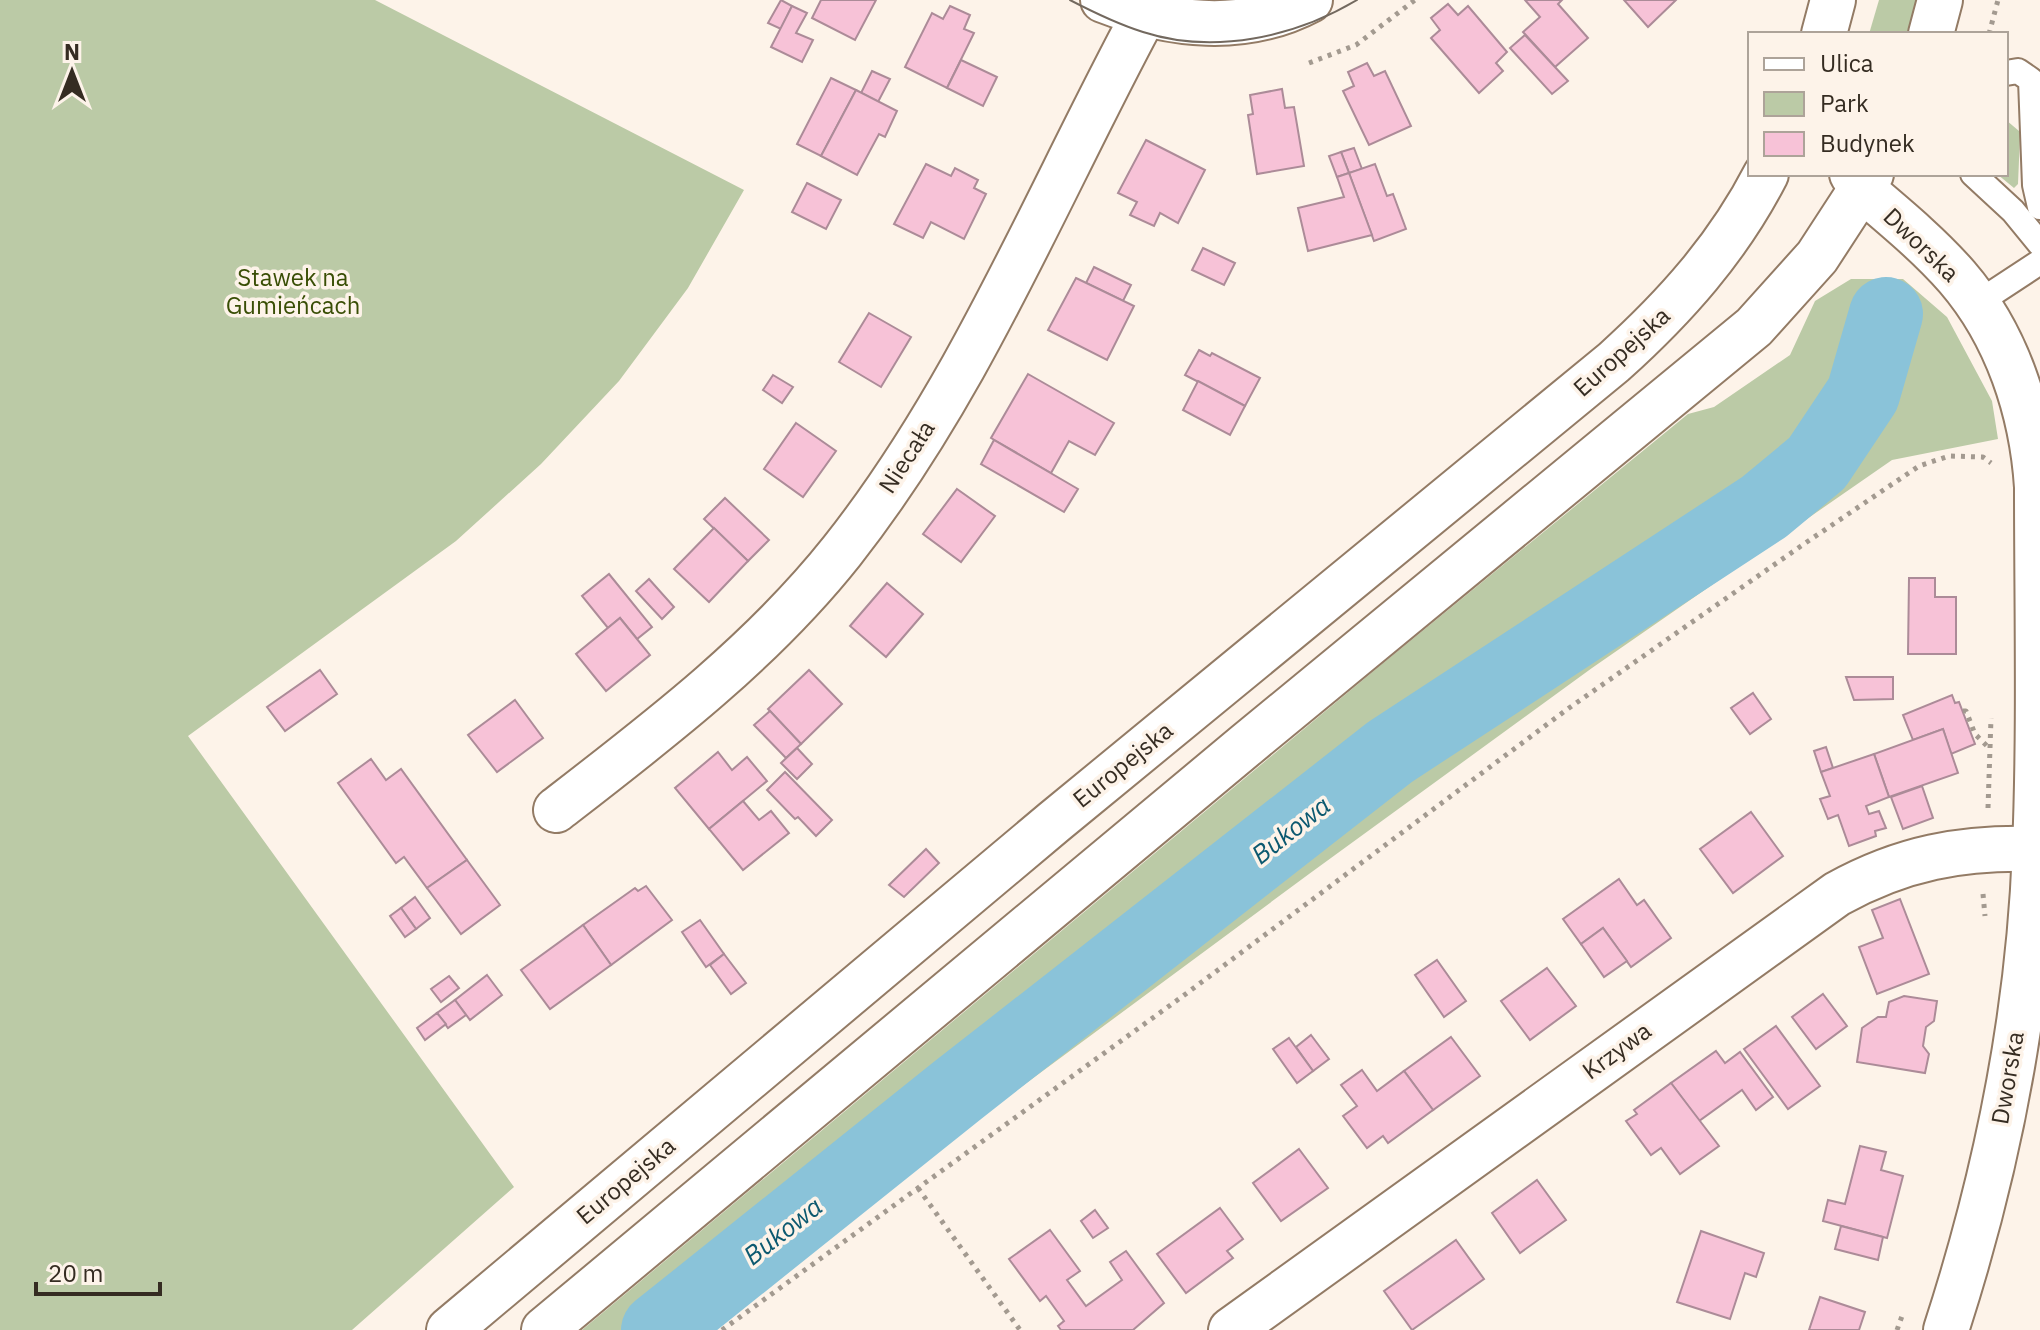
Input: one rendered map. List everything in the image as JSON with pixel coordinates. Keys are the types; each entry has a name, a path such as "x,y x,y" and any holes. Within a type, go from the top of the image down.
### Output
{"main road":[{"path":"1103,0 1144,15 1217,24 1256,20 1310,0"},
{"path":"1825,32 1833,0"},
{"path":"1932,32 1940,0"},
{"name":"Niecała","path":"556,810 691,704 787,611 850,540 902,468 973,347 1144,15"},
{"name":"Europejska","path":"449,1330 1054,822 1614,362 1655,326 1694,283 1740,221 1765,176"},
{"path":"544,1330 1754,327 1817,257 1862,179"},
{"name":"Dworska","path":"1862,179 1959,279 1976,304 2004,350 2035,452 2035,849 2024,977 2002,1118 1946,1330"},
{"name":"Krzywa","path":"1231,1330 1837,894 1888,868 1918,860 1985,850 2035,849"}],"lane":[{"path":"2008,73 2018,71 2031,80 2035,185 2040,207"},
{"path":"1975,176 2013,211 2040,244"},
{"name":"Dworska","path":"1976,304 2040,262"}],"path":[{"path":"1309,63 1356,45 1415,0"},
{"path":"1990,32 1998,0"},
{"path":"722,1330 1183,996 1569,708 1919,466 1949,456 1983,457 2000,469"},
{"path":"1963,711 1966,711 1975,734 1990,749"},
{"path":"1983,886 1985,924"},
{"path":"918,1188 1020,1330"},
{"path":"1897,1330 1902,1315"}],"green space":[{"name":"Stawek na Gumieńcach","path":"0,0 375,0 744,190 688,288 619,381 541,464 456,541 188,736 514,1187 352,1330 0,1330"},
{"path":"1879,0 1917,0 1909,32 1870,32"},
{"path":"2008,122 2019,131 2020,136 2018,184 2014,188 1999,176 2008,176"},
{"path":"1851,279 1903,279 1947,317 1992,401 1998,439 1892,460 1592,668 1309,874 828,1230 706,1330 582,1330 1382,664 1688,414 1714,407 1790,355 1815,301"}],"building":[{"path":"781,0 792,6 781,29 768,23"},
{"path":"821,0 876,0 855,40 812,18"},
{"path":"1525,0 1562,0 1558,4 1588,38 1555,67 1523,32 1540,17"},
{"path":"1624,0 1676,0 1648,27"},
{"path":"1448,4 1458,15 1468,6 1507,52 1496,63 1503,71 1479,93 1431,38 1440,30 1431,18"},
{"path":"792,6 807,13 796,33 813,40 802,62 771,47"},
{"path":"950,6 970,15 964,29 974,33 947,88 905,67 932,13 943,19"},
{"path":"1525,35 1568,81 1552,94 1510,48"},
{"path":"961,60 997,77 983,106 947,88"},
{"path":"1367,63 1374,76 1385,71 1411,126 1369,145 1343,91 1354,86 1348,72"},
{"path":"872,71 890,79 878,102 861,93"},
{"path":"831,78 856,90 821,156 797,144"},
{"path":"1282,89 1285,108 1294,107 1304,166 1257,174 1248,115 1253,114 1250,95"},
{"path":"856,90 897,111 885,137 879,134 857,175 821,156"},
{"path":"1146,140 1205,170 1178,223 1160,213 1154,226 1130,215 1137,202 1118,193"},
{"path":"1354,148 1362,169 1349,173 1341,152"},
{"path":"1341,152 1349,173 1337,177 1329,156"},
{"path":"926,164 951,176 955,168 978,180 974,188 986,194 964,239 931,222 923,238 894,224"},
{"path":"1375,164 1387,196 1393,194 1406,229 1374,241 1349,173"},
{"path":"1349,173 1372,235 1308,251 1298,208 1344,197 1337,177"},
{"path":"807,183 841,200 826,229 792,212"},
{"path":"1203,248 1235,263 1224,285 1192,270"},
{"path":"1094,267 1131,285 1123,301 1086,283"},
{"path":"1076,278 1134,306 1107,360 1048,330"},
{"path":"869,313 911,337 881,387 839,362"},
{"path":"1199,350 1210,356 1212,353 1260,378 1245,406 1185,375"},
{"path":"1028,374 1114,423 1095,455 1069,441 1051,473 991,438"},
{"path":"773,375 793,387 782,403 763,390"},
{"path":"1198,381 1245,406 1230,435 1183,410"},
{"path":"796,423 836,451 803,497 764,469"},
{"path":"994,440 1078,489 1064,512 981,464"},
{"path":"957,489 995,516 961,562 923,534"},
{"path":"725,498 769,540 748,561 704,519"},
{"path":"714,528 748,561 709,602 674,569"},
{"path":"609,574 652,627 637,639 620,618 608,628 582,596"},
{"path":"1909,578 1935,578 1935,597 1956,597 1956,654 1908,654"},
{"path":"649,579 674,607 662,619 636,591"},
{"path":"887,583 923,614 886,657 850,626"},
{"path":"620,618 650,655 606,691 576,654"},
{"path":"320,670 337,694 285,731 267,707"},
{"path":"809,670 842,704 801,744 768,709"},
{"path":"1846,677 1893,677 1893,699 1854,700"},
{"path":"1753,693 1771,719 1750,734 1731,708"},
{"path":"1952,695 1955,703 1959,702 1975,744 1951,754 1943,729 1913,740 1903,715"},
{"path":"515,700 543,738 497,772 468,735"},
{"path":"770,711 801,744 786,758 754,725"},
{"path":"1943,729 1958,773 1889,797 1874,754"},
{"path":"1826,747 1833,768 1821,772 1814,751"},
{"path":"797,748 812,764 797,779 781,763"},
{"path":"718,752 732,770 747,757 767,781 709,829 675,788"},
{"path":"1874,754 1889,797 1866,806 1869,814 1879,811 1886,828 1875,831 1876,836 1849,846 1838,815 1828,819 1820,799 1830,796 1821,772"},
{"path":"371,759 386,780 401,769 467,860 427,888 404,857 396,863 338,783"},
{"path":"785,772 832,820 816,836 767,790"},
{"path":"1922,786 1933,818 1903,829 1891,797"},
{"path":"743,801 759,820 771,811 789,833 743,870 709,829"},
{"path":"1751,812 1783,856 1733,893 1700,849"},
{"path":"926,849 939,863 904,897 889,885"},
{"path":"467,860 500,905 461,934 427,888"},
{"path":"1619,879 1637,905 1644,900 1671,938 1631,967 1603,928 1581,944 1563,919"},
{"path":"646,886 672,920 611,965 583,925 635,888 638,891"},
{"path":"415,897 430,918 416,929 401,908"},
{"path":"1900,899 1929,974 1877,994 1859,947 1883,938 1872,910"},
{"path":"401,908 416,929 405,937 390,916"},
{"path":"700,920 724,954 706,967 682,932"},
{"path":"583,925 611,965 550,1009 521,970"},
{"path":"1603,928 1627,961 1604,977 1581,944"},
{"path":"724,954 746,983 731,994 710,965"},
{"path":"1437,960 1466,1001 1444,1017 1415,975"},
{"path":"1547,968 1576,1006 1530,1040 1501,1001"},
{"path":"487,975 502,995 470,1020 455,1000"},
{"path":"449,976 459,988 441,1002 431,989"},
{"path":"1823,994 1847,1026 1816,1049 1792,1017"},
{"path":"1904,996 1937,1001 1934,1021 1926,1027 1923,1046 1929,1054 1925,1073 1857,1062 1862,1028 1878,1017 1886,1017 1889,1002"},
{"path":"455,1000 466,1015 448,1028 437,1013"},
{"path":"437,1013 446,1024 425,1040 417,1028"},
{"path":"1776,1026 1820,1086 1788,1109 1744,1049"},
{"path":"1311,1035 1329,1059 1313,1071 1296,1047"},
{"path":"1451,1037 1480,1076 1433,1110 1404,1071"},
{"path":"1289,1038 1313,1071 1297,1083 1273,1049"},
{"path":"1716,1051 1725,1063 1740,1052 1773,1097 1756,1110 1742,1090 1699,1121 1671,1083"},
{"path":"1362,1070 1377,1091 1404,1071 1433,1110 1388,1143 1383,1136 1367,1148 1343,1116 1357,1106 1341,1085"},
{"path":"1671,1083 1719,1146 1680,1174 1661,1148 1651,1155 1626,1121 1637,1114 1634,1110"},
{"path":"1860,1146 1886,1152 1881,1170 1903,1176 1887,1238 1823,1221 1828,1200 1845,1204"},
{"path":"1299,1149 1328,1188 1281,1221 1253,1183"},
{"path":"1537,1180 1566,1220 1520,1253 1492,1213"},
{"path":"1220,1208 1243,1239 1227,1251 1233,1258 1186,1293 1157,1254"},
{"path":"1095,1210 1108,1228 1093,1238 1081,1221"},
{"path":"1841,1226 1883,1237 1878,1260 1835,1249"},
{"path":"1050,1230 1080,1271 1067,1280 1086,1306 1122,1280 1110,1262 1126,1251 1164,1303 1133,1330 1061,1330 1058,1326 1064,1321 1046,1296 1040,1301 1009,1259"},
{"path":"1701,1231 1764,1253 1756,1277 1745,1273 1730,1319 1677,1302"},
{"path":"1456,1240 1484,1279 1412,1330 1384,1291"},
{"path":"1820,1297 1865,1312 1859,1330 1809,1330"}],"waterway":[{"name":"Bukowa","path":"658,1330 958,1090 1390,752 1764,507 1817,463 1863,394 1886,314"}],"tram line":[{"path":"1070,0 1143,32 1198,42 1226,42 1281,32 1307,24 1357,0"}]}
